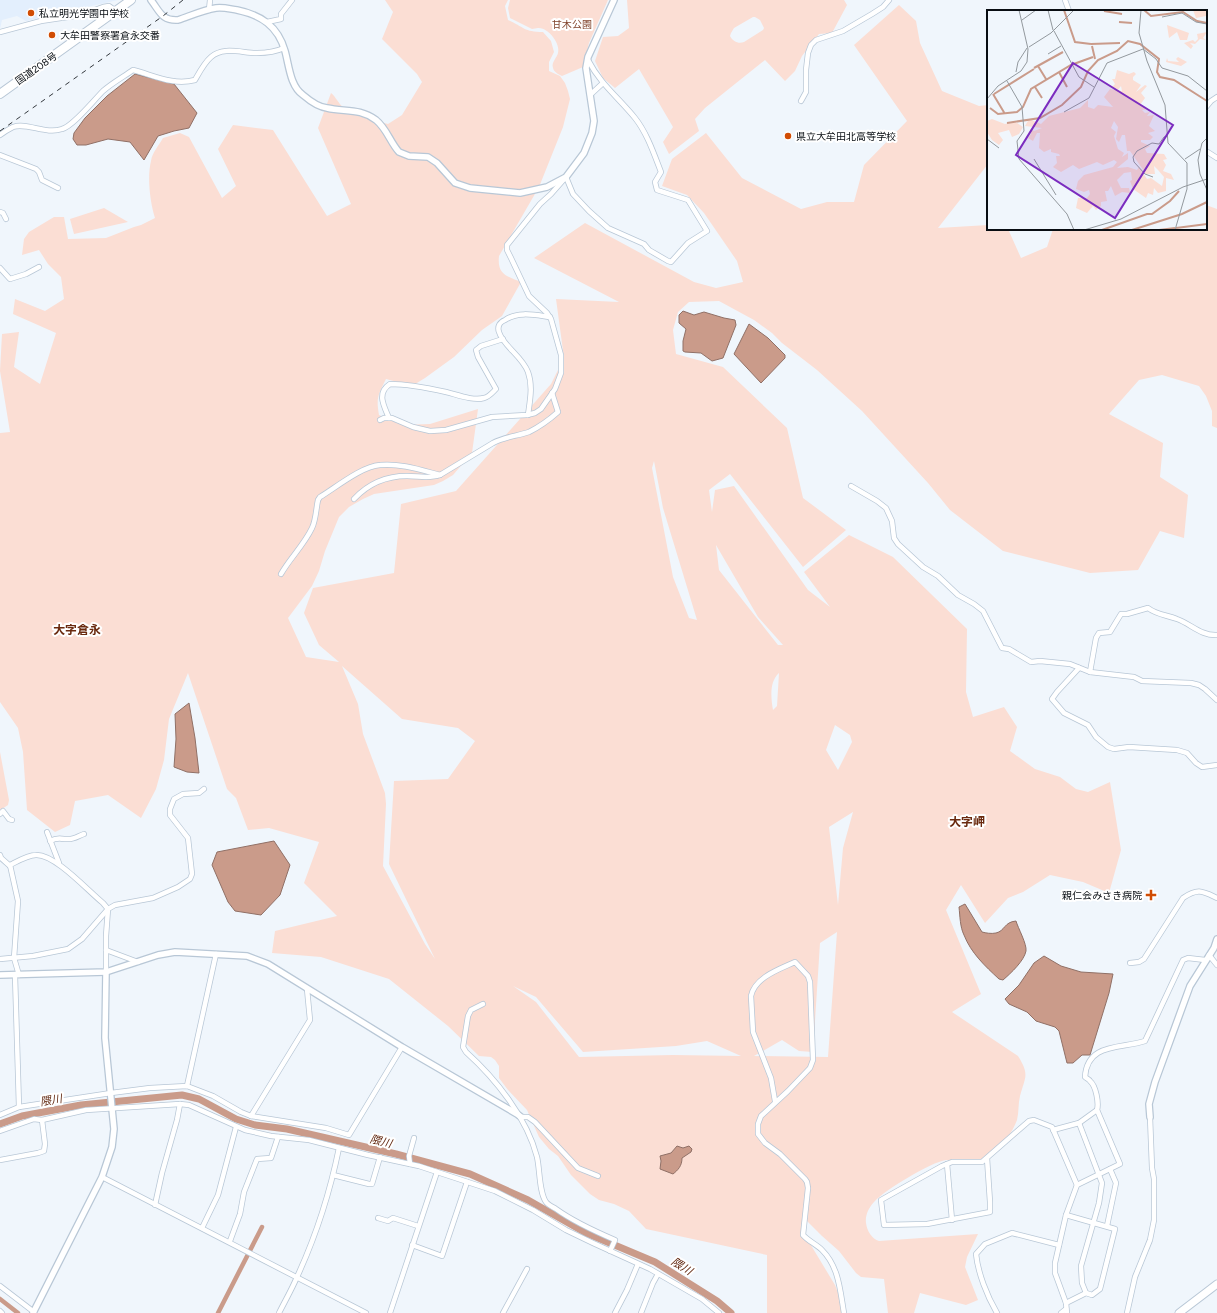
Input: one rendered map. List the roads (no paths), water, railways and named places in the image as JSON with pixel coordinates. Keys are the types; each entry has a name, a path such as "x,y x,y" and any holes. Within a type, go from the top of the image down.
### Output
{"highway":[{"name":"国道208号","path":"0,94 119,6 131,0"}],"main road":[{"path":"1179,1313 1217,1284"}],"street":[{"path":"151,0 163,16 172,20 178,20 209,10 225,8 249,12 261,18 267,22 279,35 294,84 296,89 301,94 326,108 355,110 371,117 381,124 399,152 404,155 424,156 432,159 451,179 460,185 470,188 520,193 547,187 566,177"},
{"path":"209,10 210,0"},
{"path":"267,22 281,19 281,14 292,0"},
{"path":"380,420 392,418 414,427 436,431 456,428 492,417 535,413 541,409 552,393 561,373 562,362 555,330 547,313 529,296 510,258 507,245 540,204 566,177 584,153 592,133 594,121 586,68 614,0"},
{"path":"801,101 806,92 806,70 808,53 811,45 816,40 843,31 883,7 889,0"},
{"path":"1065,0 1069,10"},
{"path":"0,32 41,21 81,15 103,7 119,6"},
{"path":"0,135 13,127 20,126 46,131 64,129 76,120 104,90 133,70 173,81 187,82 195,80 210,57 216,53 234,51 256,53 276,52 284,48"},
{"path":"566,177 573,194 608,228 644,244 649,250 668,261 671,262 688,243 707,231 688,200 656,190 655,182 661,172 646,135 636,119 596,74 588,60"},
{"path":"590,95 603,83"},
{"path":"1207,106 1217,97"},
{"path":"1207,153 1217,158"},
{"path":"0,155 36,169 42,180 58,188"},
{"path":"0,212 3,213 6,219"},
{"path":"0,268 10,279 26,274 39,267"},
{"path":"528,414 531,388 528,371 521,359 502,339 498,332 498,327 502,321 509,317 531,314 550,318"},
{"path":"389,418 384,407 382,397 383,391 390,384 400,384 438,390 472,398 484,398 490,396 496,389 478,357 476,350 481,346 502,339"},
{"path":"354,500 365,490 381,480 389,477 407,476 433,478 492,442 529,431 547,421 558,412 552,393"},
{"path":"281,574 306,540 313,526 318,500 320,497 358,473 379,464 401,465 440,475"},
{"path":"851,486 886,508 892,521 894,538 898,544 923,567 938,576 963,599 974,604 982,611 1002,648 1009,649 1031,662 1040,661 1070,664 1090,672 1134,677 1142,681 1191,683 1205,689 1217,700"},
{"path":"1090,672 1096,638 1099,633 1110,632 1121,614 1127,614 1148,608 1154,613 1178,619 1206,635 1217,635"},
{"path":"1079,668 1052,699 1064,713 1088,725 1096,737 1108,747 1114,749 1129,747 1177,750 1187,753 1202,767 1217,765"},
{"path":"0,959 33,956 68,949 82,939 108,909 115,905 153,898 190,880 192,874 188,838 170,815 170,809 174,800 183,794 199,793 204,789"},
{"path":"0,814 3,811 9,819 12,820"},
{"path":"47,832 59,864"},
{"path":"50,841 58,838 68,840 73,839 84,834"},
{"path":"0,855 1,858 10,866 18,901 14,958 17,975 19,1107"},
{"path":"0,1286 34,1312 102,1177 112,1147 114,1129 105,1038 108,909 59,864 42,856 29,856 14,862 10,866"},
{"path":"1130,963 1139,962 1144,959 1184,898 1193,892 1203,892 1217,898"},
{"path":"1127,1313 1135,1277 1150,1240 1154,1220 1154,1179 1152,1168 1149,1104 1155,1082 1190,986 1217,939"},
{"path":"106,950 138,962"},
{"path":"0,975 106,972 167,952 247,956 257,959 519,1116 528,1117 578,1168 598,1176"},
{"path":"187,1086 216,954"},
{"path":"1061,1313 1067,1311 1066,1303 1055,1273 1055,1263 1066,1215 1077,1185 1120,1164 1097,1110 1098,1106 1094,1087 1085,1076 1090,1060 1096,1054 1108,1048 1146,1041 1183,960 1188,958 1207,958 1217,965"},
{"path":"775,1102 771,1078 753,1032 751,996 752,992 768,973 795,962 808,976 810,982 812,1060 810,1068 761,1116 758,1124 758,1134 764,1143 780,1154 807,1182 808,1188 802,1234 821,1249 834,1265 839,1280 844,1313"},
{"path":"251,1116 310,1020 307,989"},
{"path":"483,1004 471,1010 468,1016 463,1047 466,1052 496,1082 526,1126 536,1156 542,1190 546,1202 568,1218 594,1232 615,1240 611,1250"},
{"path":"0,1114 19,1107 111,1093 150,1088 187,1086 213,1096 251,1116 326,1128 349,1135 402,1047"},
{"path":"155,1205 180,1104"},
{"path":"0,1131 34,1119 42,1120 86,1110 112,1107 180,1104 199,1109 245,1130 278,1137 309,1140 410,1164 495,1191 533,1210 566,1230 611,1250 658,1274 702,1299 719,1313"},
{"path":"1053,1130 1079,1122 1097,1110"},
{"path":"0,1160 44,1151 45,1144 42,1120"},
{"path":"987,1158 990,1212 927,1224 884,1225 881,1200 952,1162 982,1162 1029,1121 1034,1120 1052,1127 1077,1185"},
{"path":"1079,1122 1102,1184 1099,1203 1080,1266 1082,1283 1086,1293"},
{"path":"202,1228 218,1195 236,1127"},
{"path":"230,1241 240,1214 244,1192 257,1159 271,1158 278,1137"},
{"path":"410,1164 409,1156 414,1138"},
{"path":"279,1313 297,1277 323,1211 339,1148"},
{"path":"333,1175 372,1184 380,1157"},
{"path":"947,1164 952,1220"},
{"path":"1107,1226 1116,1183 1110,1169"},
{"path":"390,1313 436,1172"},
{"path":"102,1177 366,1313"},
{"path":"412,1245 442,1256 467,1182"},
{"path":"1066,1215 1115,1229 1100,1289 1092,1295 1086,1293 1066,1303"},
{"path":"378,1218 388,1221 393,1218 418,1226"},
{"path":"997,1313 986,1288 979,1266 976,1254 980,1248 985,1244 1012,1233 1059,1244"},
{"path":"615,1313 638,1264"},
{"path":"503,1313 527,1268"},
{"path":"641,1313 658,1274"}],"waterway":[{"name":"隈川","path":"0,1124 22,1116 81,1105 182,1095 199,1099 236,1119 255,1125 287,1129 396,1154 470,1174 528,1200 586,1233 655,1262 717,1301 731,1313"},
{"path":"218,1313 262,1227"},
{"path":"0,1299 18,1313"}],"railway":[{"path":"0,131 163,16 183,0"}],"place":[{"name":"私立明光学園中学校","path":"31,13"},
{"name":"大牟田警察署倉永交番","path":"52,35"},
{"name":"県立大牟田北高等学校","path":"788,136"},
{"name":"親仁会みさき病院","path":"1151,895"}],"district":[{"name":"大字倉永","path":"77,630"},
{"name":"大字岬","path":"967,822"}],"park label":[{"name":"甘木公園","path":"572,24"}]}
